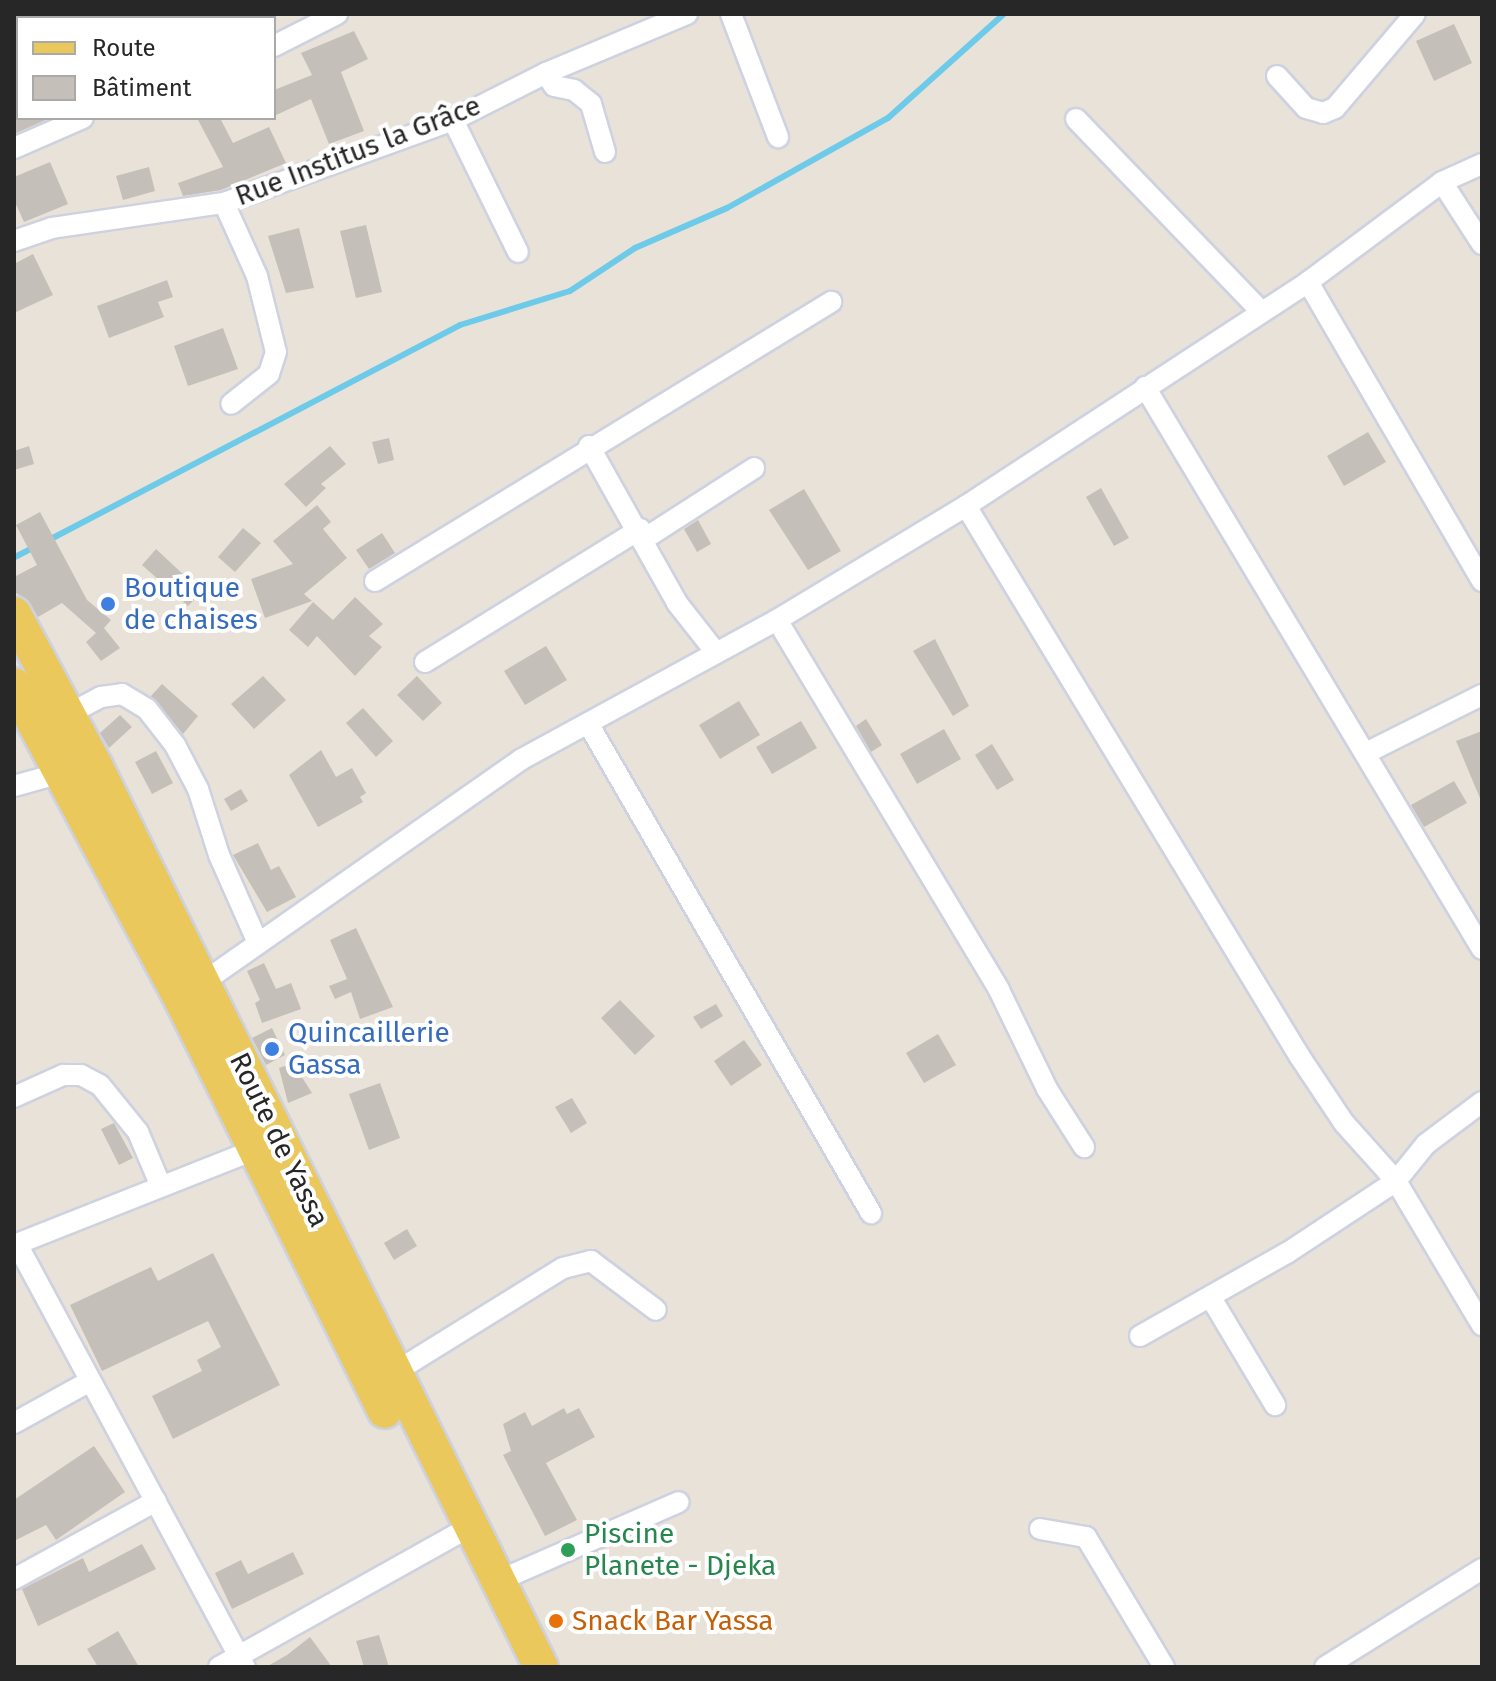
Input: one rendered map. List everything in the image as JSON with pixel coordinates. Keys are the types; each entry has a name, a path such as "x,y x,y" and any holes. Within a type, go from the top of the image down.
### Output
{"main road":[{"name":"Route de Yassa","path":"14,614 202,983 266,1145 462,1533 498,1581 541,1667"},
{"name":"Route de Yassa","path":"14,685 392,1374 517,1667"}],"street":[{"path":"276,45 337,14"},
{"name":"Rue Institus la Grâce","path":"14,241 52,228 224,203 453,120 546,73 687,14"},
{"path":"731,14 778,137"},
{"path":"1277,76 1306,108 1323,113 1335,108 1415,14"},
{"path":"546,73 554,86 574,90 591,104 605,152"},
{"path":"1076,119 1261,311"},
{"path":"14,148 78,120"},
{"path":"453,120 518,252"},
{"path":"202,983 522,759 589,725 714,650 777,620 966,506 1308,282 1442,182 1482,164"},
{"path":"1442,182 1482,244"},
{"path":"224,203 257,276 276,352 269,374 231,404"},
{"path":"1308,282 1482,581"},
{"path":"375,581 589,446 831,302"},
{"path":"1145,387 1482,949"},
{"path":"589,446 642,534 677,603 714,650"},
{"path":"425,662 754,468"},
{"path":"966,506 1300,1057 1344,1123 1396,1181 1482,1325"},
{"path":"777,620 999,990 1047,1089 1084,1147"},
{"path":"67,715 101,697 122,694 147,709 175,745 198,789 219,855 258,943"},
{"path":"1366,753 1482,695"},
{"path":"589,725 871,1213"},
{"path":"14,786 64,772"},
{"path":"14,1097 63,1075 81,1075 100,1085 138,1132 160,1184"},
{"path":"1140,1336 1211,1298 1396,1181 1426,1144 1482,1102"},
{"path":"242,1662 15,1245 160,1184 266,1145"},
{"path":"392,1374 563,1268 591,1261 656,1310"},
{"path":"1211,1298 1275,1405"},
{"path":"14,1423 90,1381"},
{"path":"14,1579 156,1501"},
{"path":"498,1581 679,1502"},
{"path":"1040,1529 1086,1537 1164,1667"},
{"path":"219,1667 242,1662 462,1533"},
{"path":"1325,1667 1482,1569"}],"building":[{"path":"1454,24 1472,63 1434,81 1416,41"},
{"path":"354,31 368,59 341,72 364,131 329,144 311,99 276,115 276,89 312,75 301,53"},
{"path":"14,118 46,120 14,134"},
{"path":"198,120 221,120 233,143 269,127 286,163 221,190 183,196 178,183 223,167"},
{"path":"50,162 68,204 24,222 14,200 14,177"},
{"path":"149,167 155,191 123,200 116,176"},
{"path":"366,225 382,292 356,298 340,231"},
{"path":"299,228 314,288 286,293 268,236"},
{"path":"33,254 53,295 14,313 14,264"},
{"path":"167,280 173,297 158,302 164,317 109,338 97,306"},
{"path":"223,328 238,369 188,386 174,346"},
{"path":"1368,432 1386,462 1344,486 1327,456"},
{"path":"389,438 394,460 378,464 372,442"},
{"path":"29,446 34,464 14,470 14,451"},
{"path":"330,446 346,464 321,484 326,488 306,507 284,484"},
{"path":"1101,488 1129,538 1114,546 1086,497"},
{"path":"804,489 841,551 808,570 769,510"},
{"path":"317,505 331,522 323,529 347,558 304,594 312,601 265,618 251,579 293,564 273,541"},
{"path":"40,512 87,600 111,620 104,628 120,648 101,661 86,642 96,633 62,603 38,617 25,598 14,592 14,577 37,565 16,525"},
{"path":"698,520 711,544 697,552 684,529"},
{"path":"243,528 261,543 235,572 218,557"},
{"path":"382,533 395,553 369,569 356,550"},
{"path":"156,549 202,592 188,606 142,565"},
{"path":"355,597 383,624 369,636 382,647 355,676 317,636 308,647 289,630 313,602 333,620"},
{"path":"935,639 969,706 953,716 913,651"},
{"path":"546,646 567,680 525,705 504,671"},
{"path":"263,676 286,700 254,729 231,704"},
{"path":"417,676 442,703 423,721 397,695"},
{"path":"162,684 198,716 183,734 151,696"},
{"path":"739,701 760,735 720,759 699,725"},
{"path":"363,708 393,741 376,757 346,723"},
{"path":"120,715 132,727 109,748 100,733"},
{"path":"866,719 882,745 871,752 856,726"},
{"path":"801,721 817,748 772,774 756,747"},
{"path":"944,729 961,759 917,784 900,754"},
{"path":"1482,731 1482,803 1456,741"},
{"path":"992,744 1014,780 997,790 975,755"},
{"path":"321,750 336,777 352,768 366,793 360,797 363,802 318,827 289,775"},
{"path":"156,751 173,783 152,794 135,762"},
{"path":"1454,781 1467,803 1424,827 1411,805"},
{"path":"241,789 248,801 231,811 224,799"},
{"path":"258,843 271,870 279,866 296,897 267,912 233,855"},
{"path":"356,928 393,1007 360,1019 351,992 335,999 329,986 347,979 330,940"},
{"path":"264,963 276,989 291,983 301,1009 262,1023 255,1003 260,1000 247,971"},
{"path":"620,1000 655,1036 635,1055 601,1018"},
{"path":"716,1004 723,1016 701,1029 693,1017"},
{"path":"272,1028 285,1055 266,1065 252,1038"},
{"path":"938,1034 956,1065 924,1083 906,1053"},
{"path":"744,1040 762,1065 731,1086 714,1061"},
{"path":"293,1063 312,1093 288,1103 279,1068"},
{"path":"380,1083 400,1138 369,1150 349,1094"},
{"path":"572,1098 587,1123 571,1133 555,1107"},
{"path":"114,1123 133,1158 119,1165 101,1129"},
{"path":"407,1229 417,1246 394,1260 384,1243"},
{"path":"213,1253 280,1385 173,1439 152,1396 202,1371 197,1360 221,1347 208,1321 102,1371 70,1305 151,1267 158,1281"},
{"path":"564,1408 567,1414 579,1408 595,1437 546,1463 577,1520 545,1536 503,1455 511,1451 503,1424 525,1412 532,1426"},
{"path":"94,1446 125,1492 56,1540 46,1525 14,1541 14,1500"},
{"path":"142,1544 156,1569 38,1626 22,1589 83,1558 89,1572"},
{"path":"293,1552 304,1574 232,1609 215,1573 241,1560 248,1574"},
{"path":"118,1631 139,1667 98,1667 87,1649"},
{"path":"379,1635 389,1667 364,1667 356,1641"},
{"path":"310,1637 332,1667 266,1667 287,1655"}],"waterway":[{"path":"47,541 460,325 570,291 635,248 727,208 888,118 1004,14"},
{"path":"15,557 33,548"}],"place":[{"name":"Boutique de chaises","path":"108,604"},
{"name":"Quincaillerie Gassa","path":"272,1049"},
{"name":"Piscine Planete - Djeka","path":"568,1550"},
{"name":"Snack Bar Yassa","path":"556,1621"}]}
